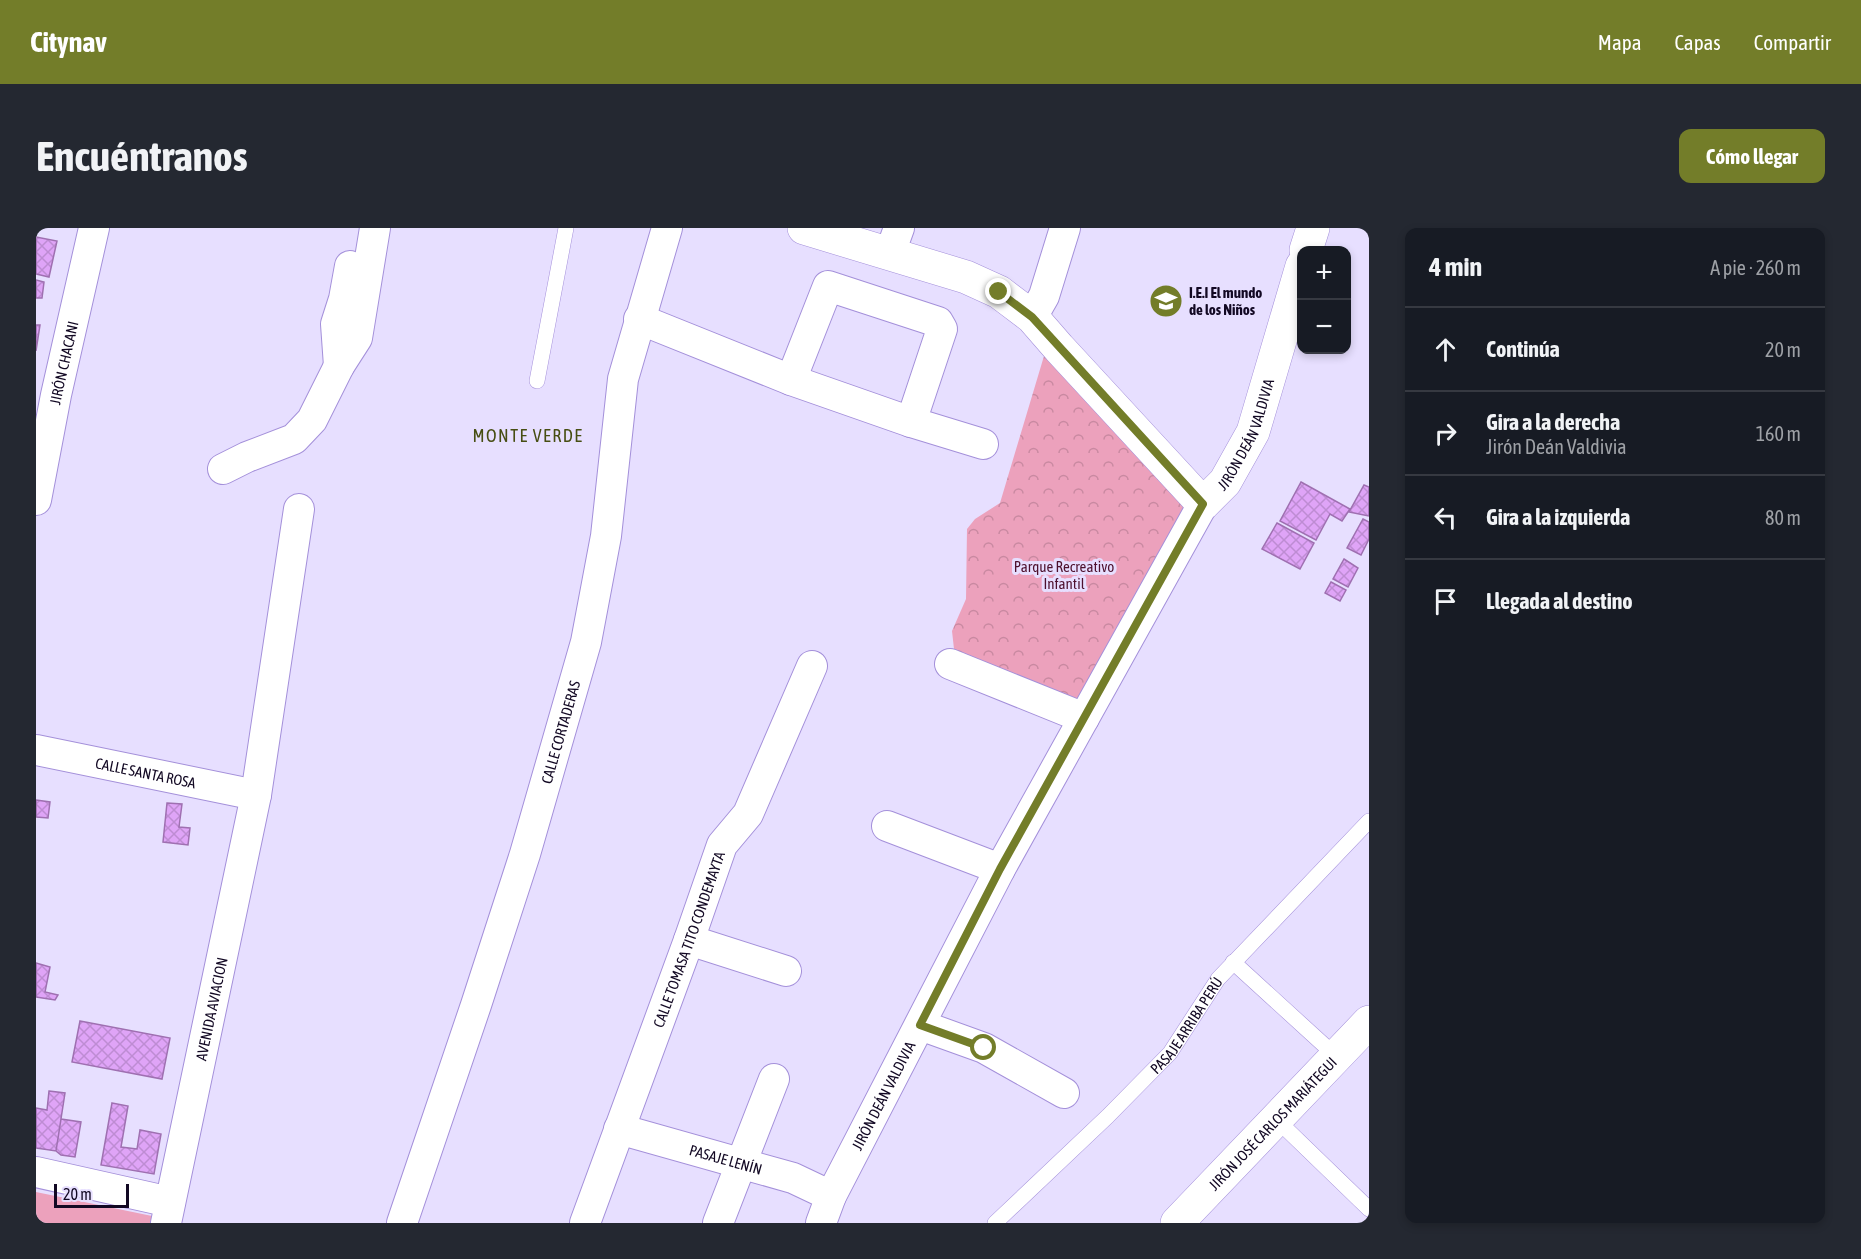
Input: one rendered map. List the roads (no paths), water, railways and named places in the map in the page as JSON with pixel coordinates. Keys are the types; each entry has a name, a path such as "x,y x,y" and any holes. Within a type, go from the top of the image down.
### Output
{"street":[{"name":"JIRÓN CHACANI","path":"36,500 46,393 94,228"},
{"path":"339,366 336,324 344,299 356,228"},
{"path":"223,469 247,456 294,439 312,420 339,366 357,338 375,228"},
{"name":"CALLE CORTADERAS","path":"402,1223 521,864 586,642 606,536 619,399 639,320 667,228"},
{"path":"804,228 895,241 999,292 1032,317 1203,504"},
{"path":"1032,317 1044,296 1065,228"},
{"path":"1307,246 1313,228"},
{"name":"JIRÓN DEÁN VALDIVIA","path":"826,1209 1000,869 1203,504 1226,482 1253,432 1297,283"},
{"path":"791,380 828,286 938,322 942,329 911,422"},
{"path":"639,320 791,380 911,422 983,444"},
{"name":"AVENIDA AVIACION","path":"168,1212 256,795 299,508"},
{"path":"950,663 1084,718"},
{"name":"CALLE TOMASA TITO CONDEMAYTA","path":"585,1223 722,845 748,814 812,666"},
{"name":"CALLE SANTA ROSA","path":"36,750 256,795"},
{"path":"887,826 1000,869"},
{"path":"689,940 786,971"},
{"name":"JIRÓN JOSÉ CARLOS MARIÁTEGUI","path":"1177,1223 1369,1022"},
{"path":"920,1025 984,1048 1064,1093"},
{"path":"718,1223 774,1079"},
{"name":"PASAJE LENÍN","path":"619,1129 793,1178 826,1209"},
{"path":"36,1172 168,1212"}],"lane":[{"path":"537,381 566,228"},
{"name":"PASAJE ARRIBA PERÚ","path":"995,1223 1108,1116 1170,1053 1218,979 1369,821"},
{"path":"1233,962 1336,1056"},
{"path":"1277,1119 1369,1209"}],"place":[{"name":"I.E.I El mundo de los Niños","path":"1166,301"}],"district":[{"name":"MONTE VERDE","path":"528,435"}],"park label":[{"name":"Parque Recreativo Infantil","path":"1064,574"}]}
